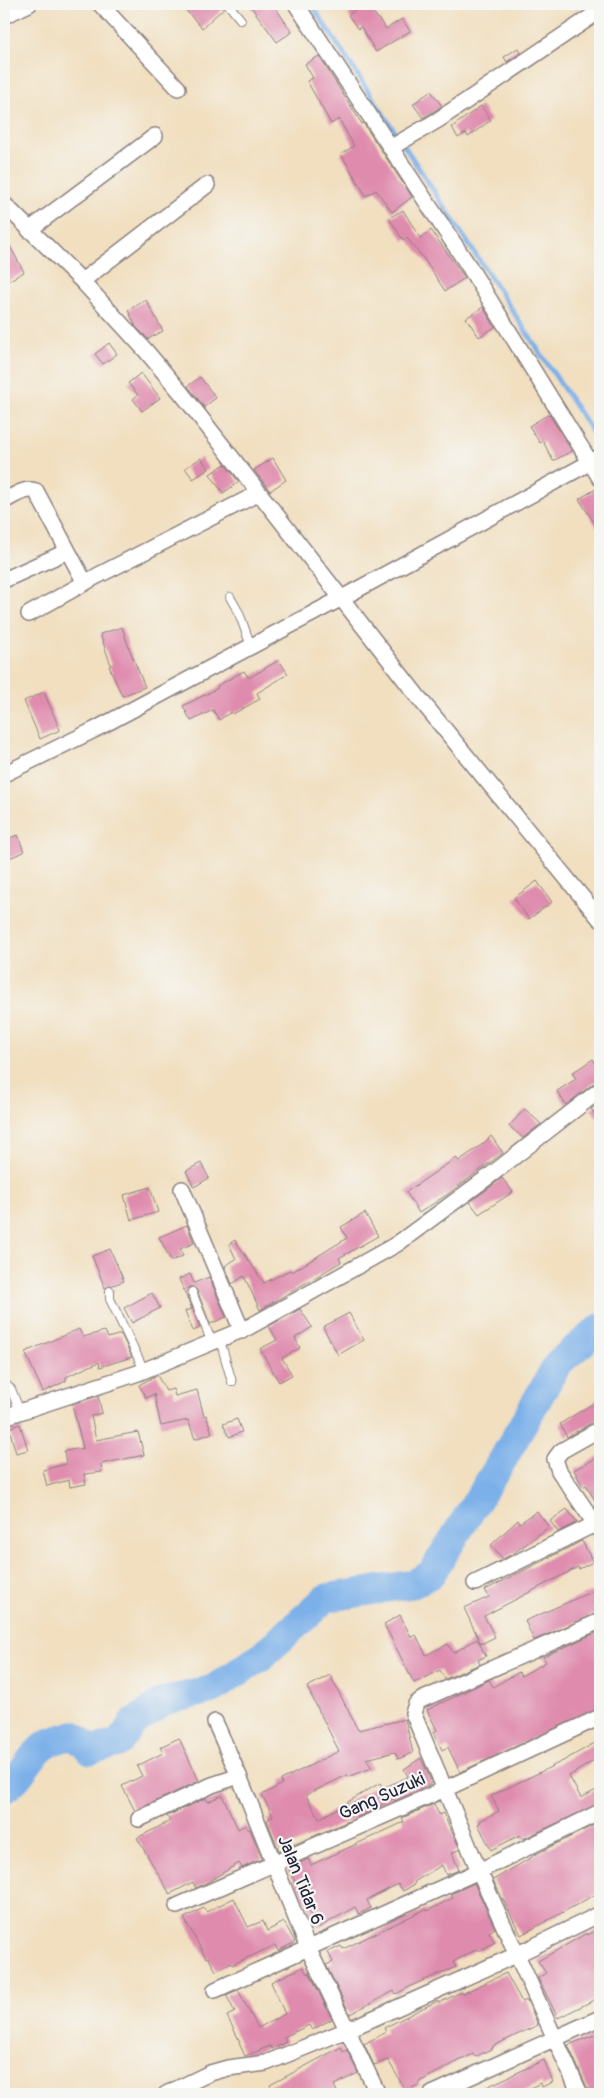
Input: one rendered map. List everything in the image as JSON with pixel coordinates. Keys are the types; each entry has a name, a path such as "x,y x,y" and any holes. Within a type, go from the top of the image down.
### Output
{"street":[{"path":"4,16 29,4"},
{"path":"100,4 178,88"},
{"path":"296,4 397,145 468,265 597,459 600,478"},
{"path":"397,145 438,120 598,12"},
{"path":"29,230 155,136"},
{"path":"82,281 207,185"},
{"path":"6,209 82,281 159,366 418,698 600,920"},
{"path":"4,774 94,730 597,459"},
{"path":"4,501 26,490 36,491 85,583"},
{"path":"29,614 259,493"},
{"path":"4,580 68,551"},
{"path":"4,1417 144,1370 242,1331 397,1244 492,1174 600,1090"},
{"path":"182,1189 242,1331"},
{"path":"475,1583 598,1527 559,1471 555,1459 562,1451 600,1428"},
{"path":"580,2094 479,1871 413,1713 416,1704 421,1700 600,1621"},
{"name":"Gang Suzuki","path":"177,1906 445,1789 600,1717"},
{"name":"Jalan Tidar 6","path":"215,1722 239,1776 308,1948 378,2094"},
{"path":"139,1819 212,1785 239,1776"},
{"path":"215,1990 479,1871 600,1812"},
{"path":"166,2094 210,2073 266,2062 348,2030 516,1955 600,1914"},
{"path":"432,2094 600,2018"}],"lane":[{"path":"228,4 241,20"},
{"path":"230,598 239,613 252,646"},
{"path":"110,1291 110,1299 144,1370"},
{"path":"192,1292 216,1342 232,1382"},
{"path":"4,1383 11,1389 20,1412"}],"building":[{"path":"180,4 222,4 224,8 202,28"},
{"path":"249,4 273,4 292,32 277,42"},
{"path":"364,4 367,4 386,29 402,19 410,31 376,52 361,27 358,29 348,15"},
{"path":"518,48 521,53 507,62 504,57"},
{"path":"319,56 362,124 412,197 392,212 376,190 366,196 341,154 354,146 339,119 331,124 307,81 313,78 305,64"},
{"path":"431,91 442,106 423,118 413,104"},
{"path":"481,106 491,120 468,137 466,133 458,138 452,127"},
{"path":"403,210 420,238 431,230 465,278 445,291 424,259 407,238 404,241 389,218"},
{"path":"4,235 24,272 8,281 4,274"},
{"path":"146,300 163,331 148,339 136,327 128,310"},
{"path":"483,307 495,327 479,337 466,318"},
{"path":"109,343 117,354 103,364 95,354"},
{"path":"141,373 160,398 142,411 133,399 138,395 128,383"},
{"path":"200,377 216,398 204,407 188,386"},
{"path":"549,414 572,451 553,461 543,441 540,443 529,426"},
{"path":"201,458 209,469 193,479 185,468"},
{"path":"273,458 286,480 270,491 254,470"},
{"path":"225,464 239,482 223,493 210,474"},
{"path":"600,487 600,532 579,499"},
{"path":"122,627 145,687 122,696 109,666 111,665 100,634"},
{"path":"279,660 288,674 257,693 260,699 233,714 231,712 219,720 213,710 191,721 183,706 218,688 217,686 244,671 249,678"},
{"path":"44,692 60,730 40,739 24,701"},
{"path":"18,835 24,852 4,860 4,840"},
{"path":"537,881 552,902 529,919 514,898"},
{"path":"593,1059 600,1070 600,1081 594,1083 566,1105 557,1091 576,1079 572,1073"},
{"path":"600,1102 600,1121 591,1109"},
{"path":"525,1109 541,1124 523,1138 509,1126"},
{"path":"491,1136 503,1153 419,1213 406,1192 456,1158 459,1161"},
{"path":"201,1163 209,1178 194,1187 186,1171"},
{"path":"502,1178 513,1192 479,1214 470,1202"},
{"path":"150,1187 158,1212 131,1220 124,1195"},
{"path":"365,1213 378,1236 339,1258 341,1262 260,1310 244,1276 232,1284 225,1266 236,1259 229,1244 235,1240 264,1283 290,1270 292,1272 347,1238 341,1227"},
{"path":"187,1225 194,1243 180,1249 183,1256 171,1261 159,1237"},
{"path":"110,1249 124,1281 105,1288 92,1256"},
{"path":"190,1274 194,1283 209,1277 226,1317 210,1324 197,1290 190,1287 187,1294 200,1328 193,1331 185,1311 192,1309 179,1279"},
{"path":"152,1293 160,1308 132,1323 124,1308"},
{"path":"300,1309 312,1327 295,1338 300,1348 282,1358 292,1375 279,1382 260,1349 277,1340 269,1326"},
{"path":"349,1313 364,1340 338,1355 323,1327"},
{"path":"79,1329 83,1337 105,1331 108,1338 121,1334 132,1357 100,1367 99,1362 66,1377 66,1381 43,1392 25,1352"},
{"path":"157,1375 166,1391 173,1389 175,1396 197,1390 204,1416 206,1415 212,1433 195,1439 188,1420 161,1426 154,1394 146,1398 139,1385"},
{"path":"98,1396 102,1413 91,1416 96,1440 138,1432 144,1455 101,1464 102,1472 84,1474 86,1484 70,1487 69,1480 47,1486 43,1470 66,1464 64,1451 83,1448 72,1404"},
{"path":"600,1399 600,1418 567,1437 560,1424"},
{"path":"237,1419 242,1432 229,1437 223,1424"},
{"path":"20,1424 28,1450 16,1453 9,1428"},
{"path":"600,1456 600,1509 586,1485 583,1487 574,1470"},
{"path":"567,1509 577,1522 558,1532 550,1521"},
{"path":"537,1511 549,1527 503,1559 491,1545 518,1520 520,1523"},
{"path":"582,1541 593,1562 579,1569 578,1567 484,1616 495,1637 481,1644 464,1608 489,1597 485,1590"},
{"path":"600,1588 600,1612 534,1640 525,1621"},
{"path":"400,1615 411,1637 416,1635 426,1655 448,1644 453,1653 477,1639 486,1656 478,1660 480,1664 445,1679 440,1670 414,1683 384,1624"},
{"path":"600,1631 600,1708 460,1772 448,1747 442,1750 434,1732 437,1730 427,1710 489,1680 493,1687 519,1672 521,1676 546,1662 543,1657"},
{"path":"330,1675 358,1730 405,1719 413,1753 398,1759 395,1752 366,1759 372,1768 348,1777 347,1775 306,1795 319,1819 380,1783 383,1788 408,1777 404,1769 421,1758 432,1783 395,1801 393,1798 372,1811 279,1851 267,1820 273,1816 262,1795 282,1784 281,1780 339,1751 307,1687"},
{"path":"179,1738 199,1781 135,1811 122,1786 142,1776 137,1766 163,1753 160,1747"},
{"path":"600,1740 600,1757 569,1776 581,1798 600,1788 600,1803 523,1839 520,1835 491,1850 478,1824 499,1811 491,1796 563,1761"},
{"path":"222,1795 238,1829 246,1825 248,1830 250,1829 262,1859 242,1868 239,1863 196,1888 193,1882 170,1894 137,1838 170,1821 167,1816 206,1798 208,1802"},
{"path":"434,1804 439,1815 443,1813 460,1849 452,1853 459,1870 446,1875 442,1865 403,1891 398,1884 367,1900 371,1908 359,1914 355,1907 318,1928 288,1868 308,1859 311,1865 404,1822 402,1818"},
{"path":"600,1822 600,1892 521,1935 493,1880 532,1856"},
{"path":"474,1883 495,1928 489,1932 495,1942 453,1962 456,1967 396,1994 394,1991 350,2014 326,1965 333,1962 328,1952 341,1946 343,1949 426,1909 427,1911 453,1898 451,1894"},
{"path":"234,1898 248,1927 263,1921 267,1931 284,1922 295,1942 278,1951 275,1945 232,1965 230,1963 216,1971 208,1957 206,1958 184,1918 204,1908 206,1912"},
{"path":"600,1928 600,1997 558,2018 538,1978 546,1973 538,1961 587,1933 588,1935"},
{"path":"303,1967 307,1974 309,1972 332,2019 312,2030 309,2025 284,2037 286,2042 272,2049 270,2046 245,2056 227,2016 235,2012 226,1995 238,1990 258,2028 285,2014 271,1982"},
{"path":"506,1973 522,2002 527,2000 538,2025 493,2046 493,2048 475,2057 473,2054 419,2082 420,2084 406,2091 388,2060 374,2065 364,2044 386,2032 384,2028 438,2001 439,2003 461,1992 462,1994"},
{"path":"600,2033 600,2094 590,2094 568,2045"},
{"path":"341,2047 343,2052 347,2050 358,2073 334,2085 338,2094 275,2094 270,2085"},
{"path":"544,2060 553,2082 542,2087 540,2083 519,2094 472,2094"}],"waterway":[{"path":"311,4 600,444"},
{"path":"4,1789 16,1779 35,1754 50,1742 73,1735 91,1750 119,1743 133,1723 165,1701 213,1689 262,1656 326,1598 413,1584 431,1574 502,1461 558,1363 600,1328"}]}
